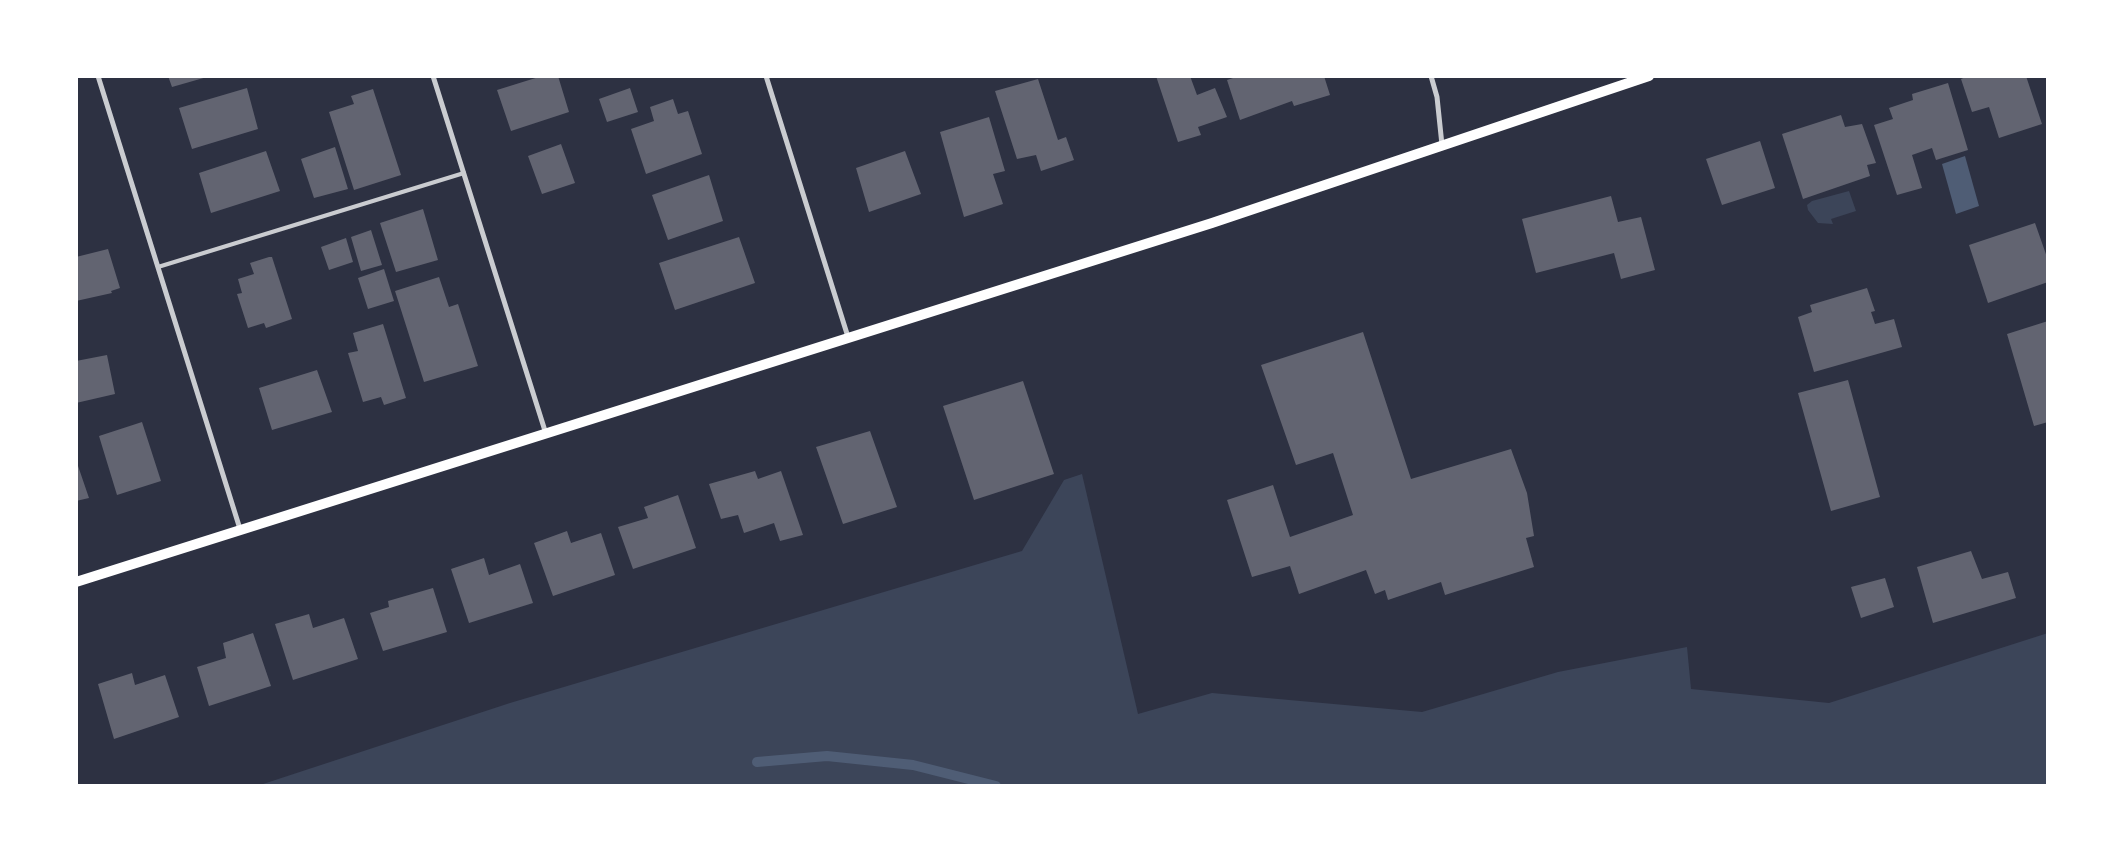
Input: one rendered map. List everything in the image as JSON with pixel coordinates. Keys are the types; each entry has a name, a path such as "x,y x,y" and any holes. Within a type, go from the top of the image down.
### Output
{"main road":[{"path":"76,582 1212,223 1649,76"}],"street":[{"path":"98,76 240,529"},
{"path":"434,76 546,435"},
{"path":"766,76 848,337"},
{"path":"1431,76 1437,97 1442,145"}],"lane":[{"path":"158,267 464,173"}],"shaded area":[{"path":"1965,156 1979,206 1956,214 1942,164"},
{"path":"1849,191 1856,211 1831,219 1833,224 1818,223 1808,210 1807,205 1812,201"},
{"path":"1082,474 1138,714 1212,693 1422,712 1558,672 1687,647 1691,689 1829,703 2048,633 2048,786 257,786 510,703 1022,551 1064,480"}],"building":[{"path":"168,76 206,76 207,77 172,87"},
{"path":"542,76 558,76 569,112 511,131 497,90"},
{"path":"1156,76 1190,76 1197,95 1215,88 1227,117 1198,127 1201,135 1178,142"},
{"path":"1239,76 1324,76 1330,95 1294,106 1292,101 1240,120 1227,80"},
{"path":"1968,76 2026,76 2042,124 1999,138 1989,107 1972,112 1961,79"},
{"path":"1038,79 1058,140 1066,137 1074,160 1041,171 1036,155 1017,159 995,91"},
{"path":"1948,83 1968,150 1936,160 1932,148 1912,155 1922,188 1897,195 1874,125 1893,119 1889,108 1913,100 1912,94"},
{"path":"247,88 258,129 192,149 179,108"},
{"path":"630,88 638,112 607,122 599,99"},
{"path":"373,89 401,175 354,190 329,112 354,104 351,96"},
{"path":"673,99 678,114 688,111 702,154 646,174 631,129 654,121 650,107"},
{"path":"1841,115 1845,127 1862,124 1876,163 1867,165 1870,176 1803,199 1782,134"},
{"path":"989,117 1005,171 993,174 1003,204 964,217 940,132"},
{"path":"1760,141 1775,188 1722,205 1706,159"},
{"path":"561,144 575,183 542,194 528,156"},
{"path":"335,147 348,189 314,198 301,159"},
{"path":"266,151 280,191 211,213 199,173"},
{"path":"905,151 921,194 869,212 856,168"},
{"path":"709,175 723,221 668,240 652,195"},
{"path":"1611,196 1618,222 1641,217 1655,270 1621,279 1614,253 1536,273 1522,219"},
{"path":"423,209 438,260 396,272 380,223"},
{"path":"2035,223 2048,260 2048,282 1988,303 1969,245"},
{"path":"371,230 382,265 361,271 351,237"},
{"path":"739,237 755,283 675,310 659,263"},
{"path":"346,238 353,262 329,270 321,247"},
{"path":"108,249 120,288 111,291 112,293 76,301 76,257"},
{"path":"272,257 292,319 266,328 264,323 248,328 237,294 242,293 238,279 254,274 250,263"},
{"path":"384,269 394,301 368,309 358,278"},
{"path":"439,277 449,307 458,304 478,366 424,382 395,291"},
{"path":"1867,288 1875,311 1871,312 1875,324 1894,319 1902,347 1814,372 1798,317 1812,312 1810,305"},
{"path":"2048,321 2048,422 2034,426 2007,334"},
{"path":"383,324 406,398 384,405 381,397 363,402 348,353 358,351 353,333"},
{"path":"1363,332 1411,479 1511,449 1527,493 1534,536 1526,538 1534,567 1445,595 1441,582 1388,600 1385,590 1375,594 1366,570 1299,594 1290,566 1252,577 1227,500 1273,485 1290,537 1353,515 1333,453 1296,465 1261,365"},
{"path":"107,355 115,394 76,403 76,361"},
{"path":"317,370 332,412 272,430 259,388"},
{"path":"1848,380 1880,497 1831,511 1798,393"},
{"path":"1023,381 1054,474 974,500 943,406"},
{"path":"142,422 161,481 117,495 99,436"},
{"path":"870,431 897,507 843,524 816,447"},
{"path":"76,460 89,498 76,501"},
{"path":"755,471 758,479 781,471 803,535 780,541 774,523 744,533 738,515 721,519 709,484"},
{"path":"678,495 696,548 633,569 618,527 648,518 644,507"},
{"path":"567,531 571,543 601,533 615,575 553,596 534,543"},
{"path":"1971,551 1982,579 2008,572 2016,598 1933,623 1917,567"},
{"path":"484,558 489,575 520,564 533,603 469,623 451,569"},
{"path":"1885,578 1894,607 1861,618 1851,587"},
{"path":"433,588 447,632 383,651 370,613 389,607 388,601"},
{"path":"309,614 313,628 344,618 358,659 293,680 275,624"},
{"path":"253,633 271,686 209,706 197,667 226,658 223,643"},
{"path":"132,673 135,685 165,675 179,717 114,739 98,684"}],"waterway":[{"path":"757,762 827,756 913,765 996,786"}]}
